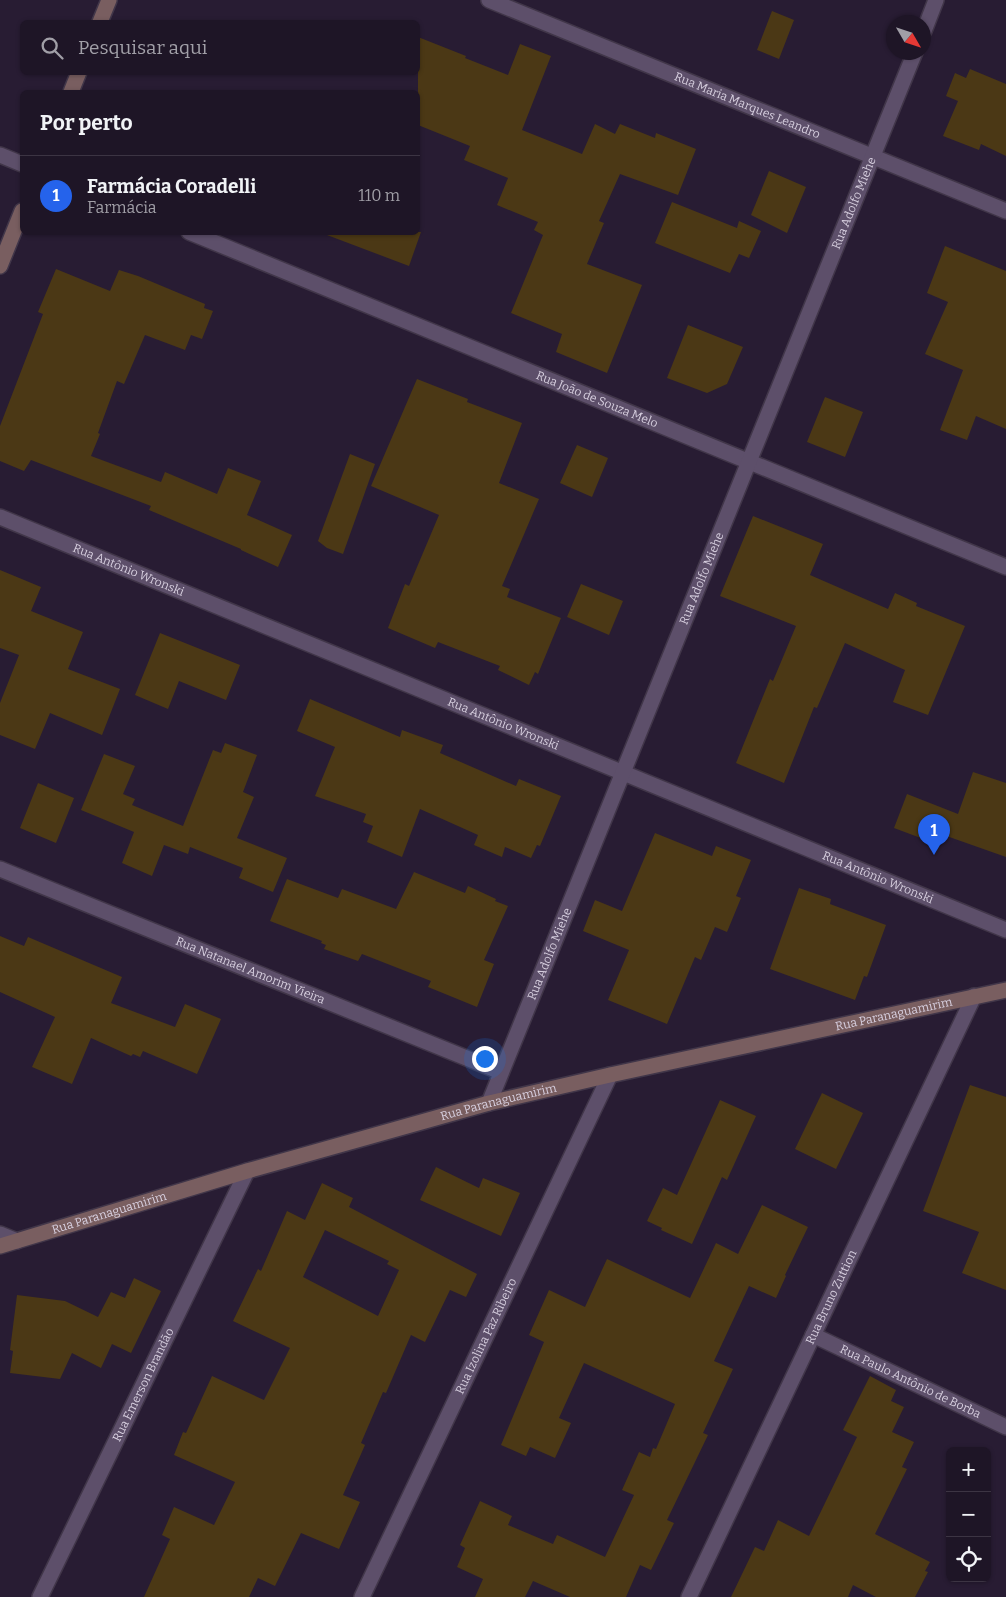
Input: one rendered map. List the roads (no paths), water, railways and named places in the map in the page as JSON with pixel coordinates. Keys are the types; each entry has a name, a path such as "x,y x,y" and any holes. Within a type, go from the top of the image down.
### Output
{"street":[{"path":"101,20 109,0"},
{"name":"Rua Maria Marques Leandro","path":"489,0 1006,211"},
{"path":"930,15 936,0"},
{"name":"Rua Adolfo Miehe","path":"489,1103 912,60"},
{"path":"72,90 78,75"},
{"path":"0,155 20,163"},
{"path":"0,266 20,216"},
{"name":"Rua João de Souza Melo","path":"196,235 1006,567"},
{"name":"Rua Antônio Wronski","path":"0,517 1006,930"},
{"name":"Rua Natanael Amorim Vieira","path":"0,869 501,1072"},
{"name":"Rua Paranaguamirim","path":"0,1246 247,1171 489,1103 610,1075 1006,990"},
{"name":"Rua Bruno Zuttion","path":"689,1597 974,996"},
{"name":"Rua Izolina Paz Ribeiro","path":"362,1597 610,1075"},
{"name":"Rua Emerson Brandão","path":"40,1597 247,1171"},
{"path":"0,1234 17,1241"},
{"name":"Rua Paulo Antônio de Borba","path":"813,1335 1006,1427"}],"place":[{"name":"Farmácia Coradelli","path":"934,855"}]}
